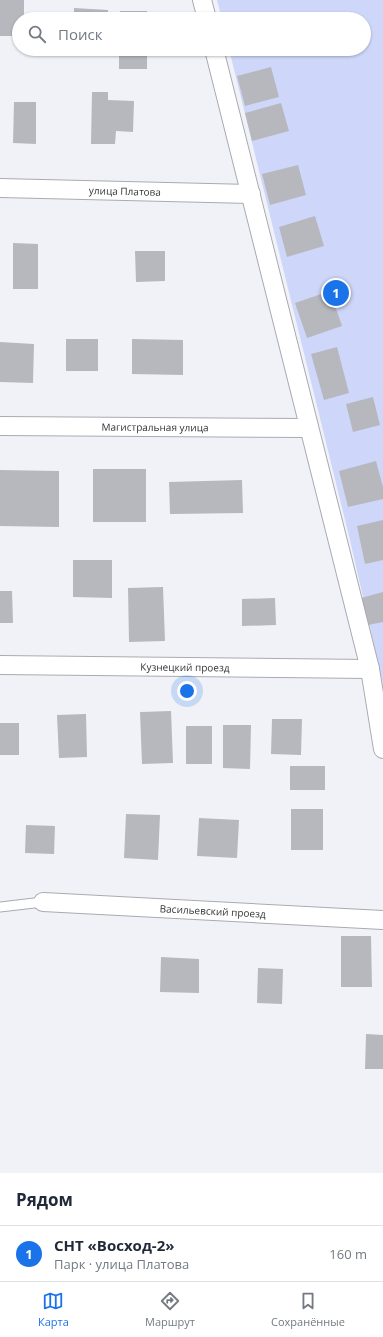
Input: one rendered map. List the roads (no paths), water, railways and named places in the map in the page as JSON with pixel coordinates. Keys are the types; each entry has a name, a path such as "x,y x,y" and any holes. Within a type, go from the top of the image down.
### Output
{"street":[{"path":"202,0 205,12"},
{"path":"216,56 370,669 383,749"},
{"name":"улица Платова","path":"0,188 251,194"},
{"name":"Магистральная улица","path":"0,426 309,428"},
{"name":"Кузнецкий проезд","path":"0,665 370,669"},
{"name":"Васильевский проезд","path":"43,902 383,920"}],"lane":[{"path":"0,907 43,902"}],"place":[{"name":"СНТ «Восход-2»","path":"336,293"}]}
